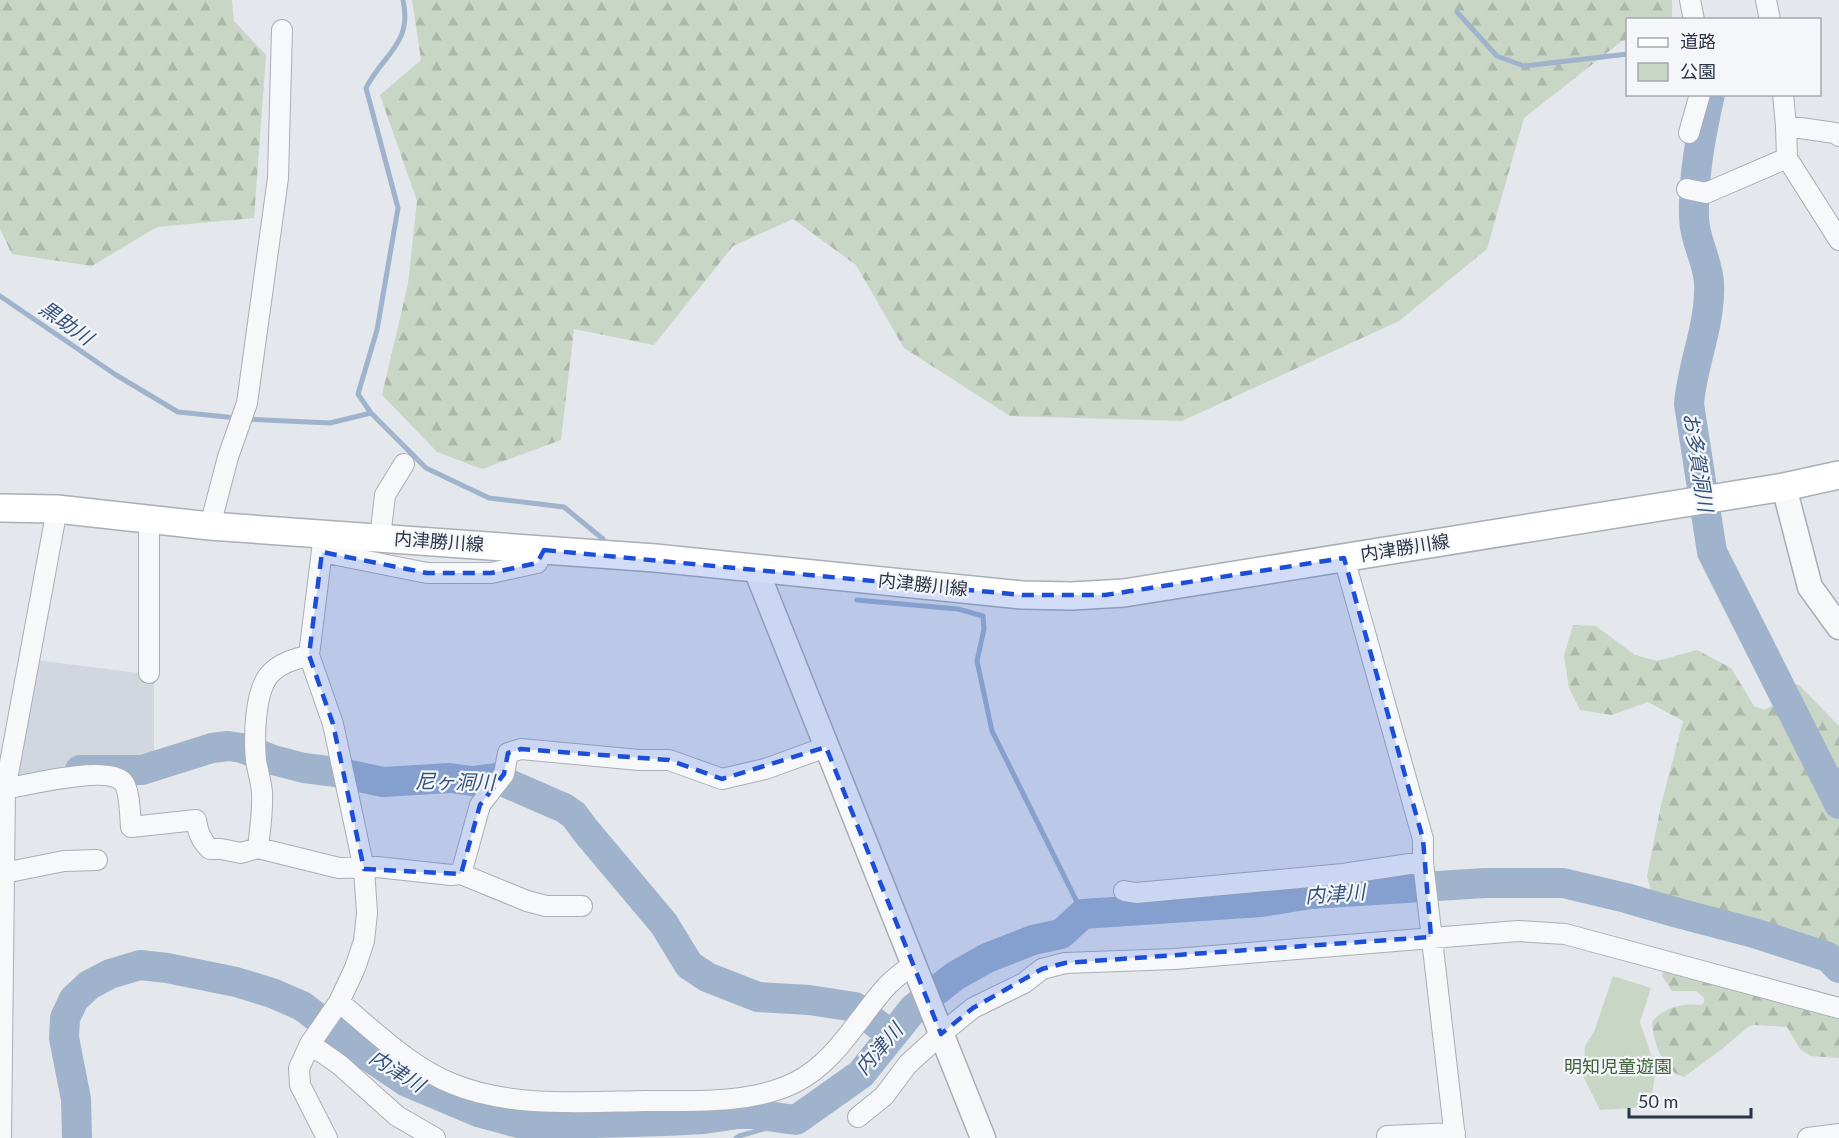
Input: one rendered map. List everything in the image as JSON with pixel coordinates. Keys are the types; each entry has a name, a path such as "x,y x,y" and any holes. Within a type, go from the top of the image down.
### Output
{"main road":[{"name":"内津勝川線","path":"0,508 57,509 210,526 323,543 380,538 655,558 991,592 1072,596 1124,593 1784,488 1839,475"}],"street":[{"path":"1690,0 1694,18"},
{"path":"1766,0 1770,18"},
{"path":"210,526 228,457 247,403 278,178 282,30"},
{"path":"1689,133 1699,96"},
{"path":"1783,96 1786,158 1839,240"},
{"path":"1786,126 1835,133 1839,136"},
{"path":"1687,189 1706,193 1786,158"},
{"path":"380,538 385,495 405,464"},
{"path":"1784,488 1810,587 1839,627"},
{"path":"1,1138 4,873 2,790 57,509"},
{"path":"149,519 149,673"},
{"path":"327,1138 300,1085 299,1068 310,1044 339,1002 355,968 364,941 367,913 364,869 333,724 309,655 323,543 427,573 491,573 537,563 544,550"},
{"path":"1344,558 1423,839 1422,861 1455,1136 1387,1136 1388,1138"},
{"path":"755,567 983,1138"},
{"path":"258,848 262,789 256,760 257,709 263,687 270,673 284,663 309,655"},
{"path":"461,874 480,805 504,774 508,753 521,749 639,760 669,760 722,779 765,769 826,747"},
{"path":"2,790 74,776 94,774 117,778 123,782 126,789 131,828 196,820 199,834 204,844 210,849 241,853 258,848 339,868 377,867 451,875 461,874 526,901 546,906 582,906"},
{"path":"4,873 64,861 97,860"},
{"path":"1124,891 1136,893 1343,874 1422,861"},
{"path":"858,1117 884,1096 908,1064 973,1008 1024,983 1042,969 1065,963 1175,959 1518,931 1565,934 1839,1008"},
{"path":"339,1002 422,1068 453,1084 495,1097 565,1103 703,1100 772,1091 795,1082 817,1068 836,1051 886,986 912,964"},
{"path":"310,1044 340,1065 397,1116 435,1138"},
{"path":"1808,1138 1839,1134"}],"highlighted area":[{"path":"544,550 1022,595 1105,595 1344,558 1423,839 1431,937 1065,963 1042,969 973,1008 941,1034 826,747 722,779 669,760 521,749 508,753 504,774 480,805 461,874 364,869 333,724 309,655 322,552 427,573 491,573 537,563"}],"shaded area":[{"path":"35,660 154,675 154,763 137,767 68,767 12,779"}],"green space":[{"path":"0,0 232,0 234,21 266,55 254,218 157,227 92,266 12,254 0,229"},
{"path":"412,0 1672,0 1672,18 1626,18 1626,40 1524,118 1487,249 1399,321 1182,421 1010,416 904,348 856,265 793,219 733,246 654,345 574,329 561,440 482,469 437,452 382,395 408,284 417,201 380,95 421,60"},
{"path":"1573,625 1596,626 1635,655 1657,661 1697,650 1731,668 1754,706 1764,710 1779,699 1787,682 1799,685 1839,726 1839,961 1788,936 1674,905 1652,894 1647,876 1661,805 1683,721 1648,702 1612,715 1580,710 1569,688 1564,656"},
{"path":"1669,966 1839,1011 1839,1058 1810,1056 1800,1049 1787,1027 1753,1025 1684,1077 1676,1074 1660,1055 1652,1022 1662,1013 1674,1007 1701,1005 1704,998 1696,991 1672,991 1662,976 1663,971"},
{"name":"明知児童遊園","path":"1613,976 1651,988 1640,1022 1656,1069 1650,1107 1600,1110 1583,1076 1585,1046 1594,1032"}],"waterway":[{"path":"371,413 358,394 377,330 398,208 366,88 400,38 404,28 403,0"},
{"path":"1457,12 1497,56 1524,66 1626,54"},
{"name":"お多賀洞川","path":"1710,96 1698,155 1694,202 1696,234 1708,275 1709,299 1689,404 1712,552 1839,804"},
{"name":"黒助川","path":"0,296 116,375 178,412 237,418"},
{"path":"246,419 330,423 371,413 426,468 489,498 564,507 603,539"},
{"path":"857,600 958,609 983,616 984,629 977,661 992,731 1083,914"},
{"name":"尼ヶ洞川","path":"80,770 142,770 212,748 228,746 242,748 273,760 304,768 383,782 450,778 472,781 495,778 564,808 574,815 664,924 689,965 707,977 758,997 809,1000 855,1007 891,1035"},
{"name":"内津川","path":"77,1138 76,1099 64,1038 65,1018 74,999 89,985 110,974 140,965 236,982 272,993 302,1006 407,1082 478,1112 526,1125 704,1119 745,1113 796,1120 861,1074 914,1008 955,976 987,958 1033,940 1061,934 1083,914 1261,902 1311,894 1485,883 1563,883 1754,933 1828,957 1839,968"},
{"path":"736,1138 796,1120"}]}
